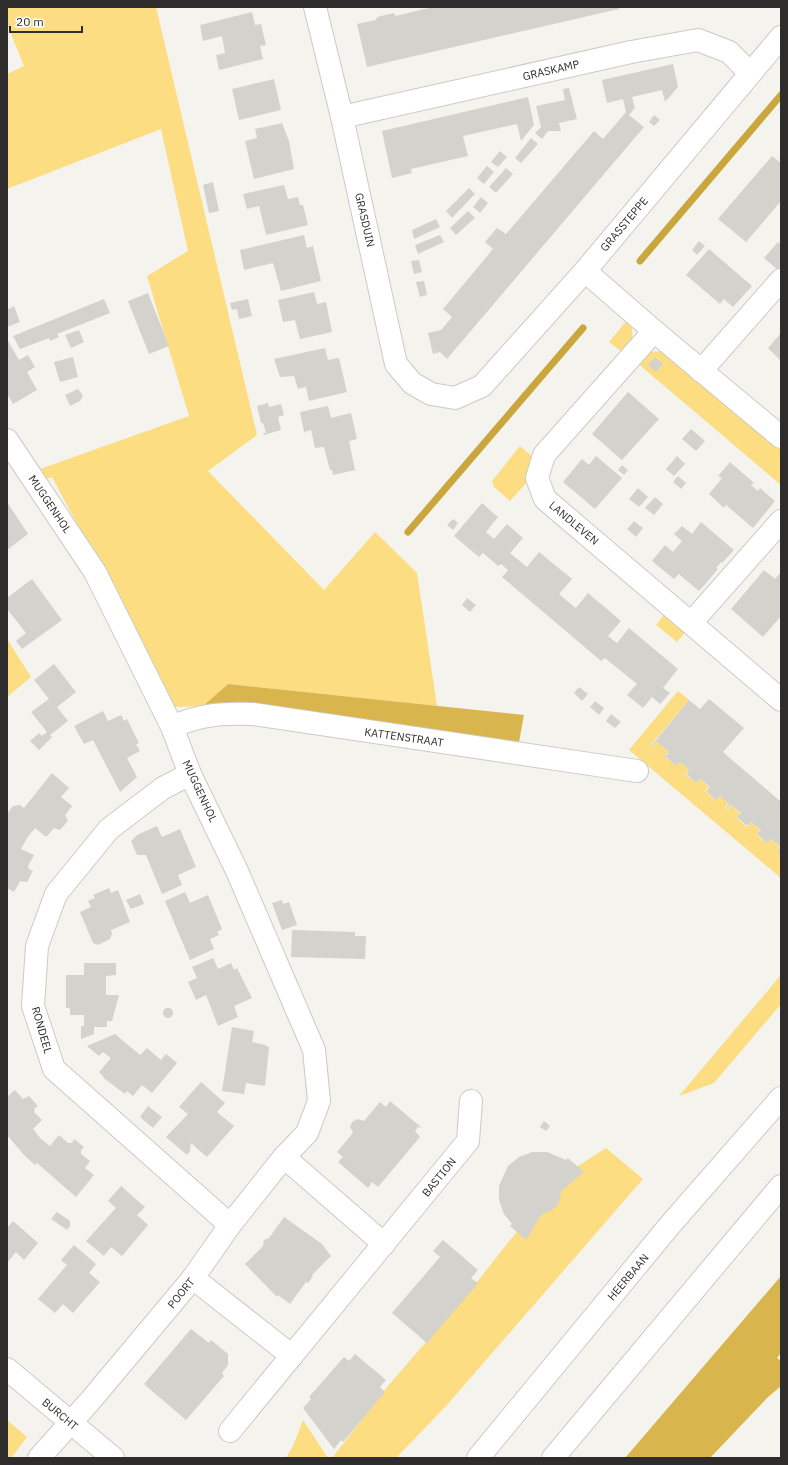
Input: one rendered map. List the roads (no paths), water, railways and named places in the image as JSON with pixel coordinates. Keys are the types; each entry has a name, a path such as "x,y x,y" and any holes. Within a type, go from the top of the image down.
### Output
{"street":[{"name":"GRASDUIN","path":"315,7 342,117 396,364 412,383 431,394 455,398"},
{"name":"GRASSTEPPE","path":"455,398 482,386 585,271 781,37"},
{"name":"GRASKAMP","path":"342,117 631,52 698,40 729,52 750,73"},
{"path":"585,271 781,437"},
{"path":"701,370 781,280"},
{"name":"LANDLEVEN","path":"654,331 544,455 537,478 545,499 781,700"},
{"name":"MUGGENHOL","path":"7,440 95,572 172,727 190,774 237,870 314,1050 319,1101 307,1133 284,1157"},
{"path":"691,623 781,521"},
{"name":"KATTENSTRAAT","path":"172,727 190,719 219,713 253,714 637,771"},
{"name":"RONDEEL","path":"190,774 163,788 109,829 56,894 37,946 33,1006 54,1069 230,1225"},
{"name":"HEERBAAN","path":"478,1458 670,1225 781,1098"},
{"name":"BASTION","path":"230,1431 468,1141 471,1101"},
{"path":"284,1157 384,1244"},
{"name":"POORT","path":"39,1458 193,1278 230,1225 284,1157"},
{"path":"553,1458 781,1186"},
{"path":"193,1278 292,1356"},
{"name":"BURCHT","path":"7,1369 113,1458"}],"waterway":[{"path":"640,261 781,95"},
{"path":"408,532 583,328"}]}
